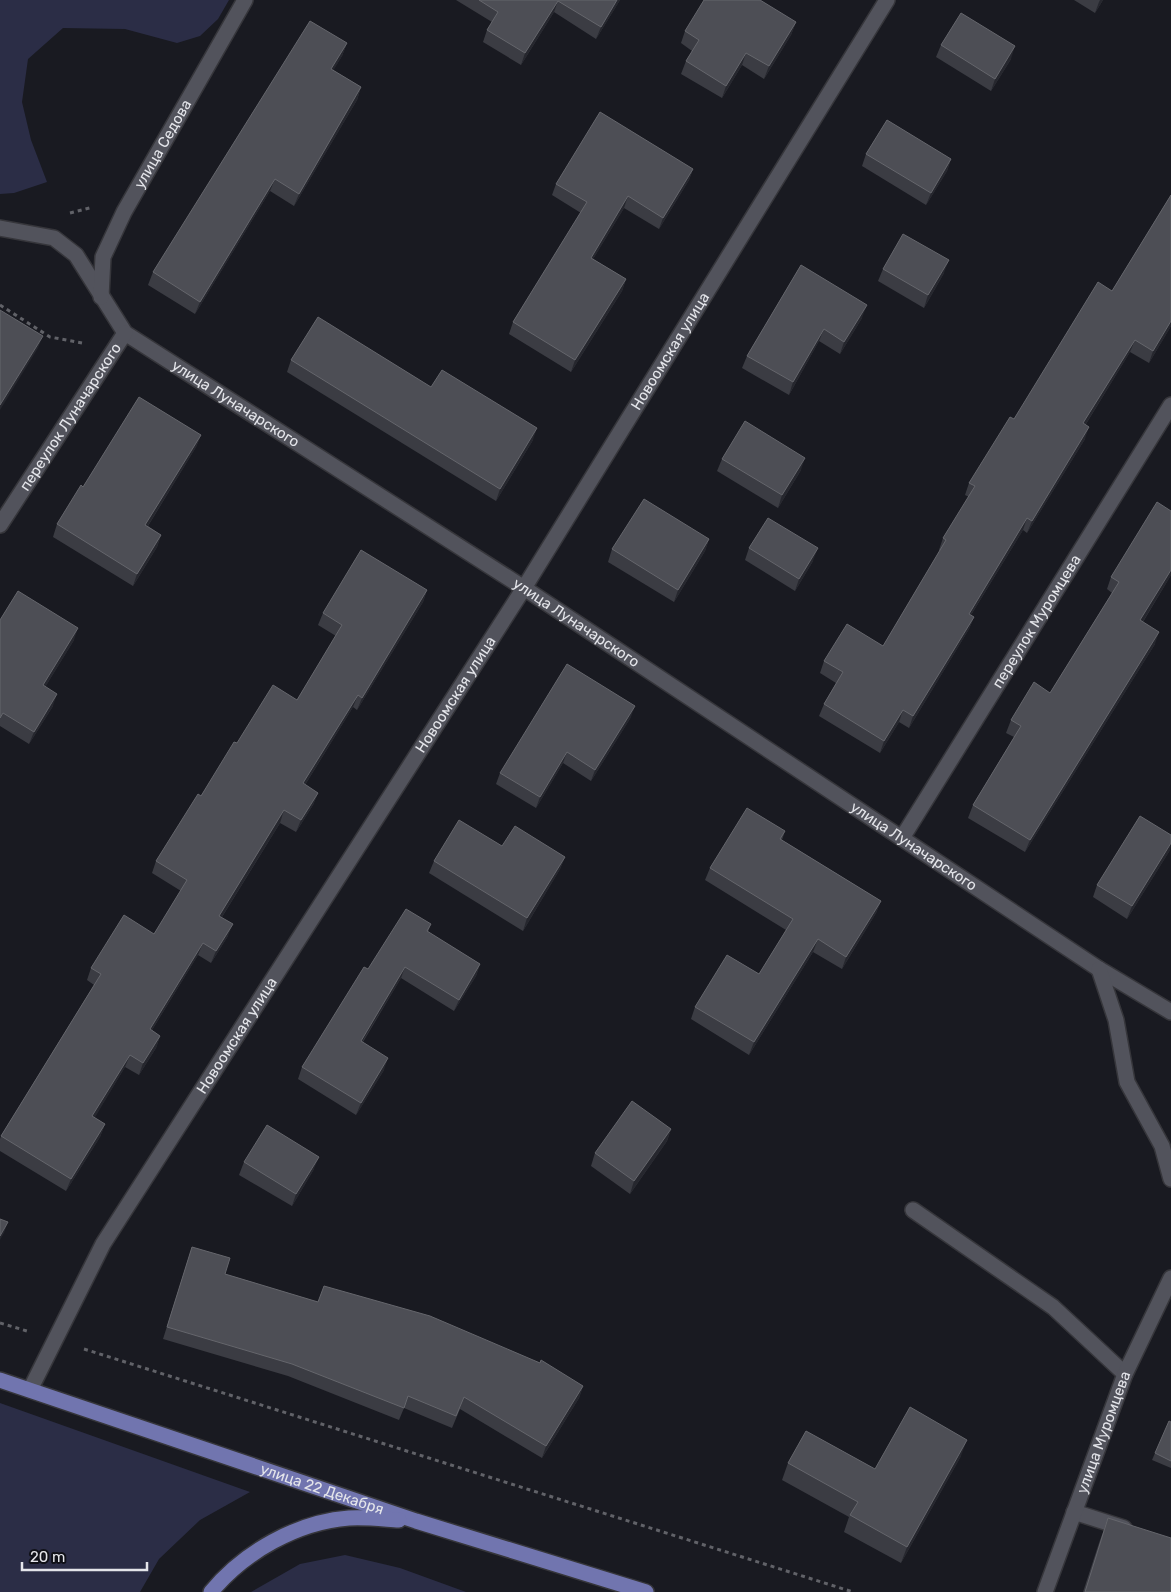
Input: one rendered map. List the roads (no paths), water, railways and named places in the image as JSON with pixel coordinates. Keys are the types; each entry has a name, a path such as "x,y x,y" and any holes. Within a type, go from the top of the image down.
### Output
{"main road":[{"name":"улица 22 Декабря","path":"0,1380 623,1588 646,1592"},
{"path":"211,1592 226,1574 265,1544 303,1528 348,1518 416,1520"}],"street":[{"name":"улица Седова","path":"101,297 103,257 124,212 245,0"},
{"name":"Новоомская улица","path":"30,1390 103,1244 524,588 886,0"},
{"name":"улица Луначарского","path":"0,228 54,238 76,254 125,333 524,588 1098,969 1171,1012"},
{"name":"переулок Луначарского","path":"0,525 125,333"},
{"name":"переулок Муромцева","path":"902,838 1171,405"},
{"path":"1098,969 1116,1020 1127,1082 1162,1146 1171,1179"},
{"path":"913,1210 1053,1307 1124,1374"},
{"name":"улица Муромцева","path":"1045,1592 1124,1374 1171,1278"},
{"path":"1074,1512 1136,1531"}]}
